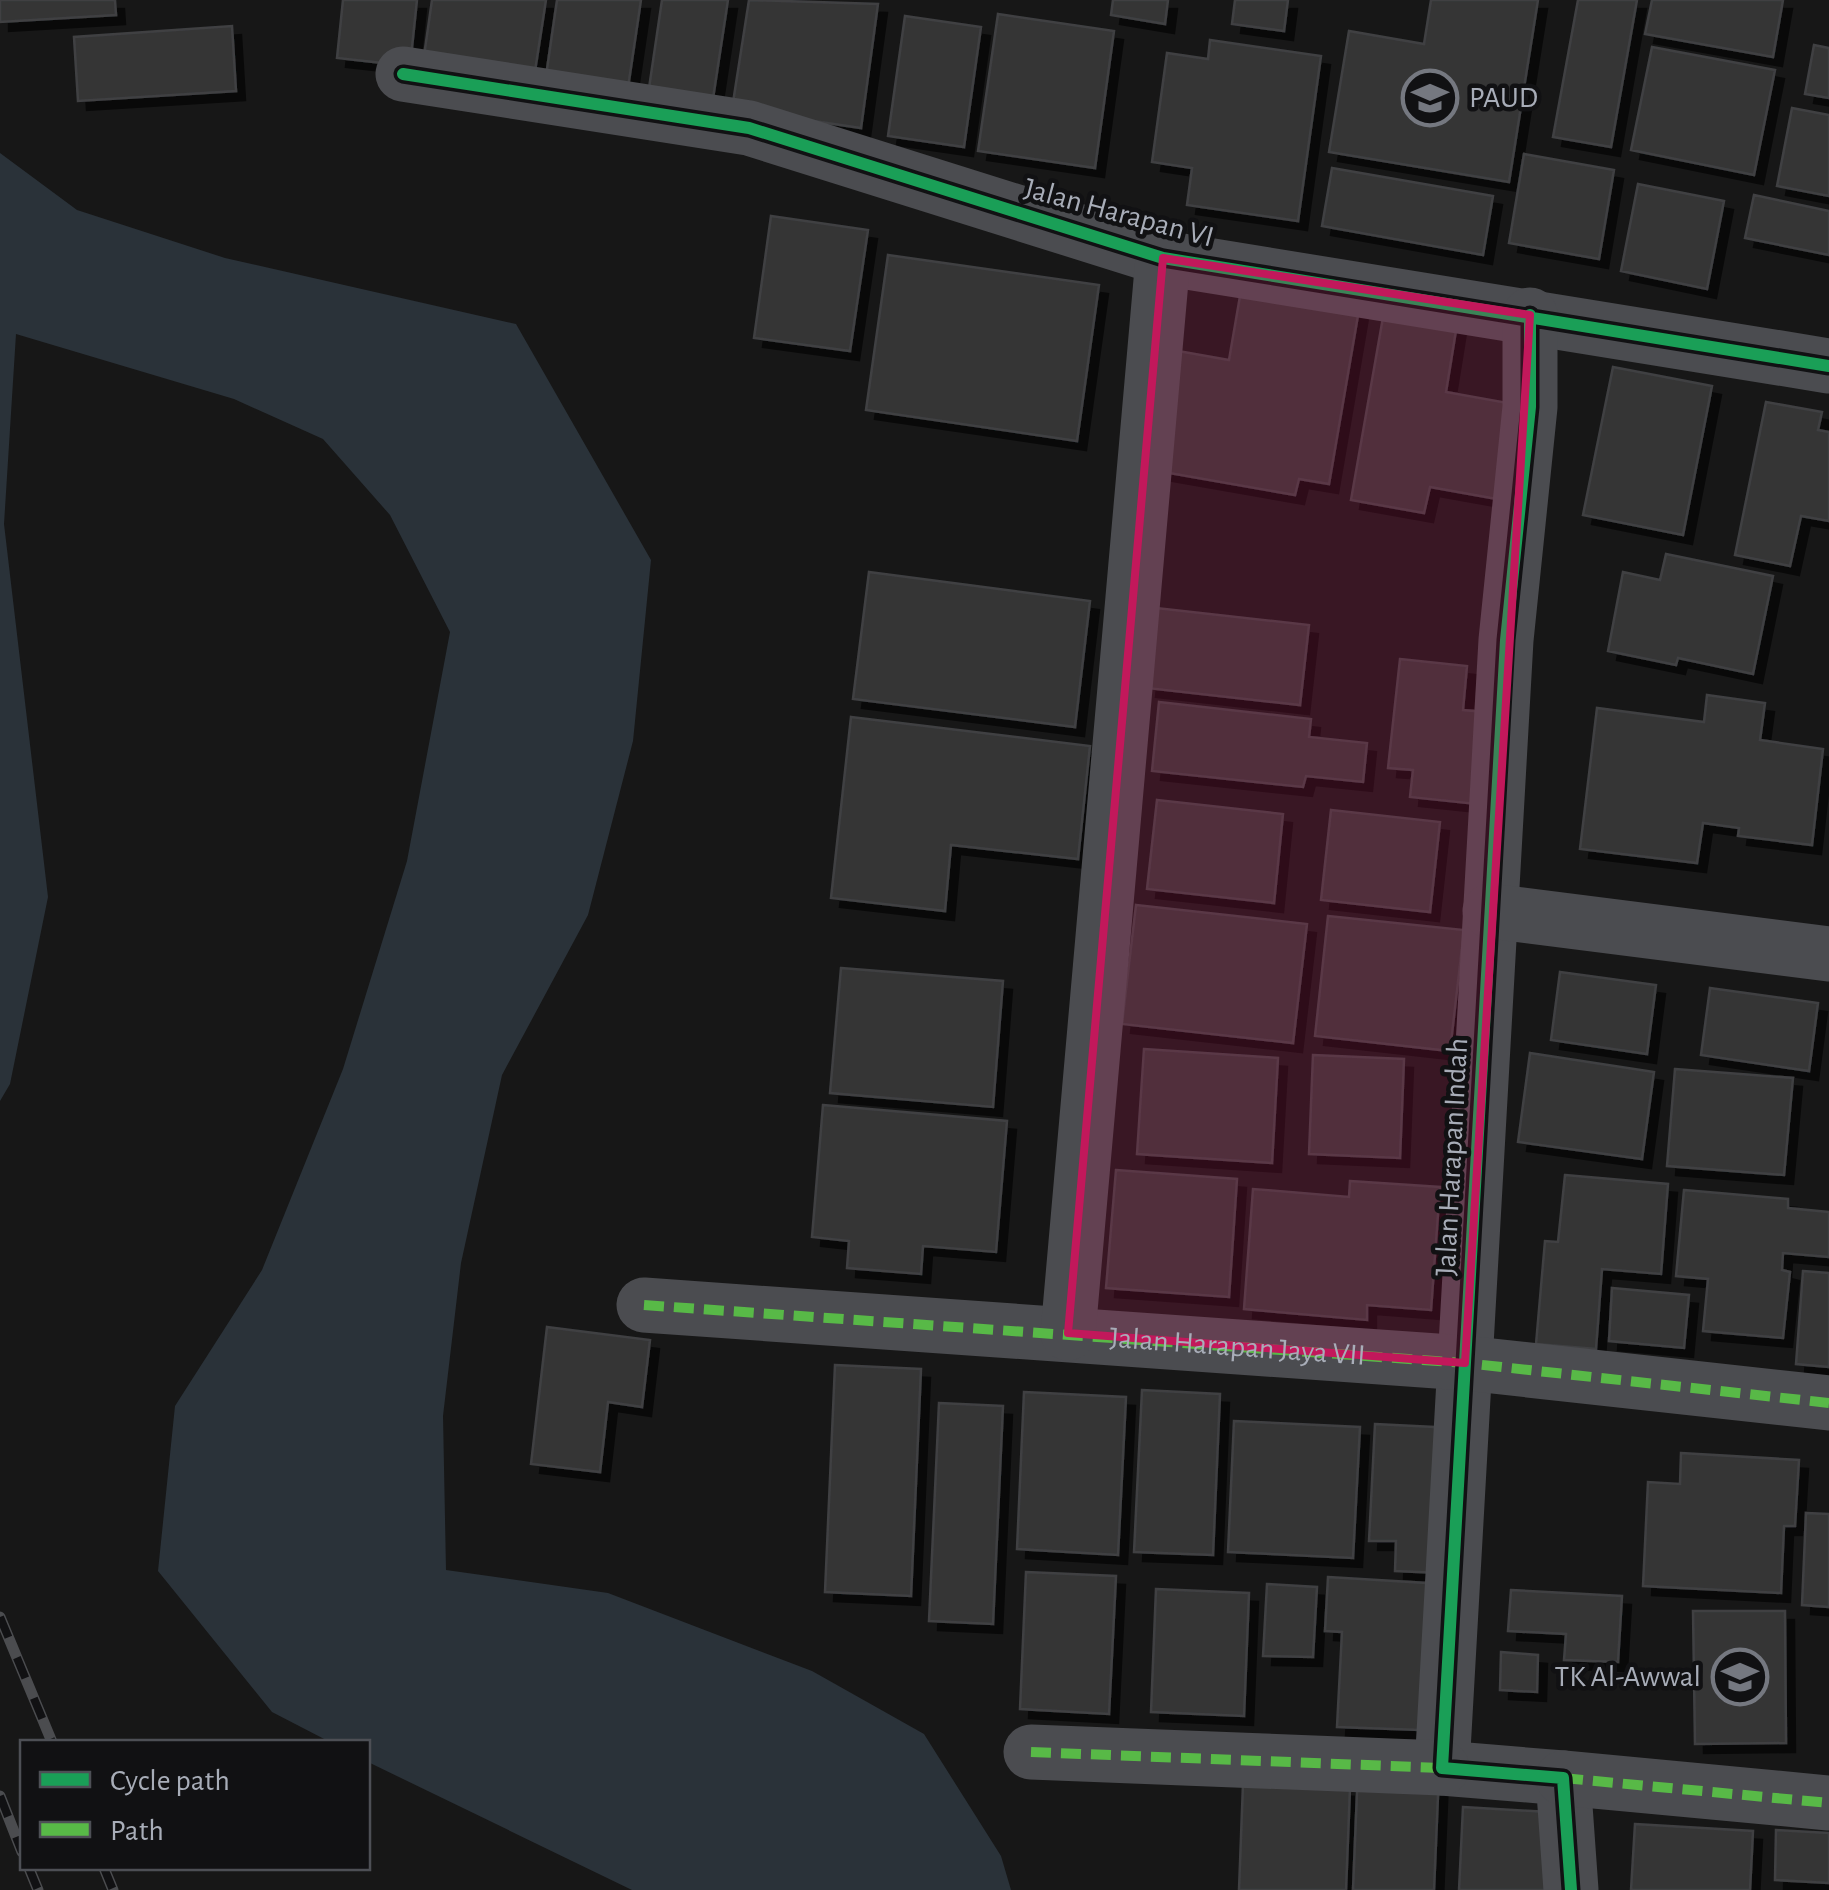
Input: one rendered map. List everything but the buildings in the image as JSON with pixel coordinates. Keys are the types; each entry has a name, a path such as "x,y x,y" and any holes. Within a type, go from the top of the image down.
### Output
{"street":[{"name":"Jalan Harapan VI","path":"404,74 749,128 1163,258 1829,366"},
{"path":"1068,1333 1163,258"},
{"name":"Jalan Harapan Indah","path":"1442,1768 1506,640 1530,407 1530,315"},
{"path":"1490,911 1829,954"},
{"name":"Jalan Harapan Jaya VII","path":"644,1305 1466,1363 1829,1404"},
{"path":"1031,1752 1442,1768 1829,1803"},
{"path":"1563,1778 1571,1890"}],"highlighted area":[{"path":"1163,258 1530,315 1465,1363 1068,1333"}],"shaded area":[{"path":"0,153 77,210 225,258 516,324 651,560 633,741 588,915 502,1075 461,1263 443,1416 446,1570 608,1593 812,1671 924,1734 1001,1856 1011,1890 632,1890 370,1763 370,1740 326,1740 272,1712 158,1571 175,1406 262,1270 343,1069 407,861 450,632 390,515 323,439 234,399 16,334 4,524 48,897 10,1084 0,1101"}],"railway":[{"path":"0,1617 51,1740"},
{"path":"0,1796 20,1847"},
{"path":"30,1870 38,1890"},
{"path":"105,1870 113,1890"}],"marked path":[{"path":"644,1305 1465,1363 1829,1403"},
{"path":"1031,1752 1442,1768"},
{"path":"1563,1778 1829,1803"}],"cycle path":[{"path":"403,74 749,128 1163,258 1829,366"},
{"path":"1530,315 1530,407 1506,640 1442,1768 1563,1778 1571,1890"}],"place":[{"name":"PAUD","path":"1430,98"},
{"name":"TK Al-Awwal","path":"1740,1677"}]}
